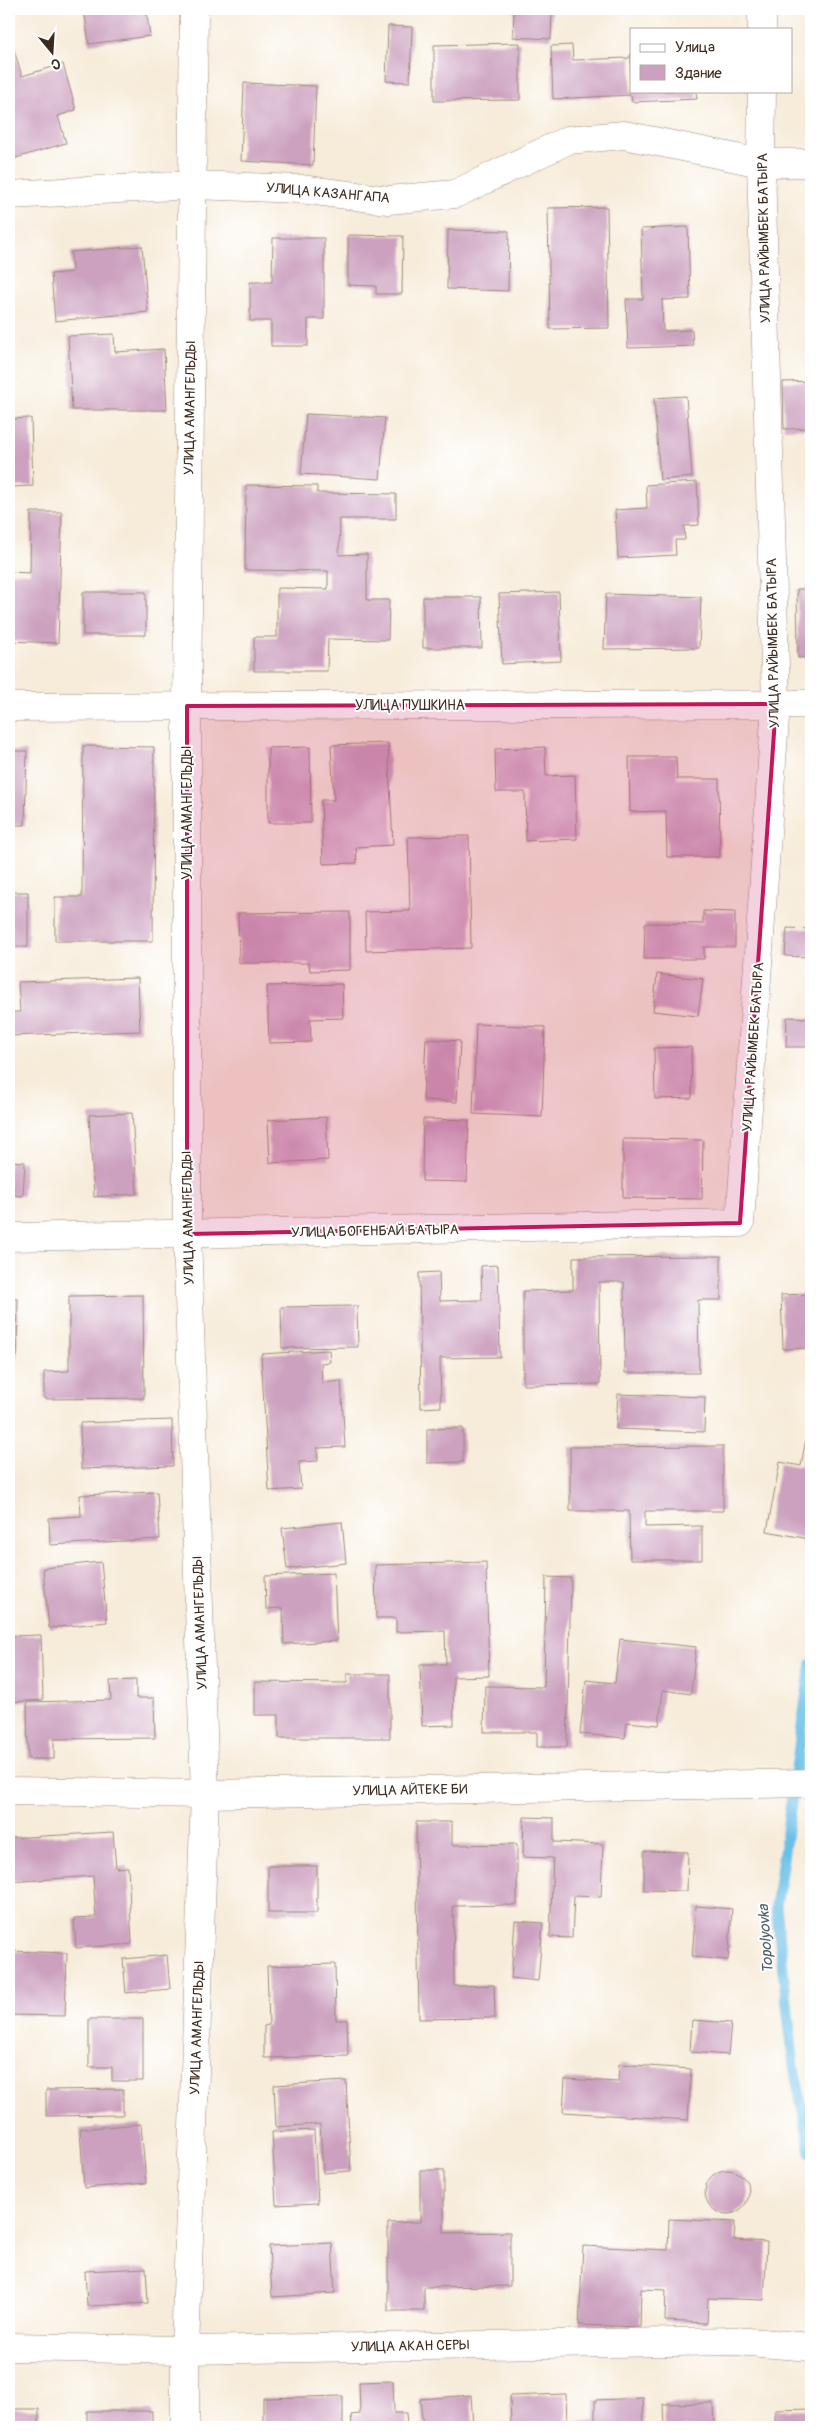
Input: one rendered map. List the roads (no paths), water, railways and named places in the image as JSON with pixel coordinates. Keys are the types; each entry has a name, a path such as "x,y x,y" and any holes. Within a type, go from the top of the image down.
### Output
{"street":[{"name":"УЛИЦА АМАНГЕЛЬДЫ","path":"185,2427 185,2350 205,1794 186,1234 187,706 194,9"},
{"path":"762,9 762,28"},
{"name":"УЛИЦА РАЙЫМБЕК БАТЫРА","path":"740,1223 776,704 761,163 762,92"},
{"name":"УЛИЦА КАЗАНГАПА","path":"9,194 192,185 300,190 388,200 455,194 568,140 624,135 761,163 811,163"},
{"name":"УЛИЦА ПУШКИНА","path":"9,707 811,704"},
{"name":"УЛИЦА БОГЕНБАЙ БАТЫРА","path":"9,1237 740,1223"},
{"name":"УЛИЦА АЙТЕКЕ БИ","path":"9,1791 205,1794 811,1783"},
{"name":"УЛИЦА АКАН СЕРЫ","path":"9,2347 185,2350 736,2342 811,2347"}],"waterway":[{"name":"Topolyovka","path":"811,1664 776,1907 794,2067 811,2152"}]}
